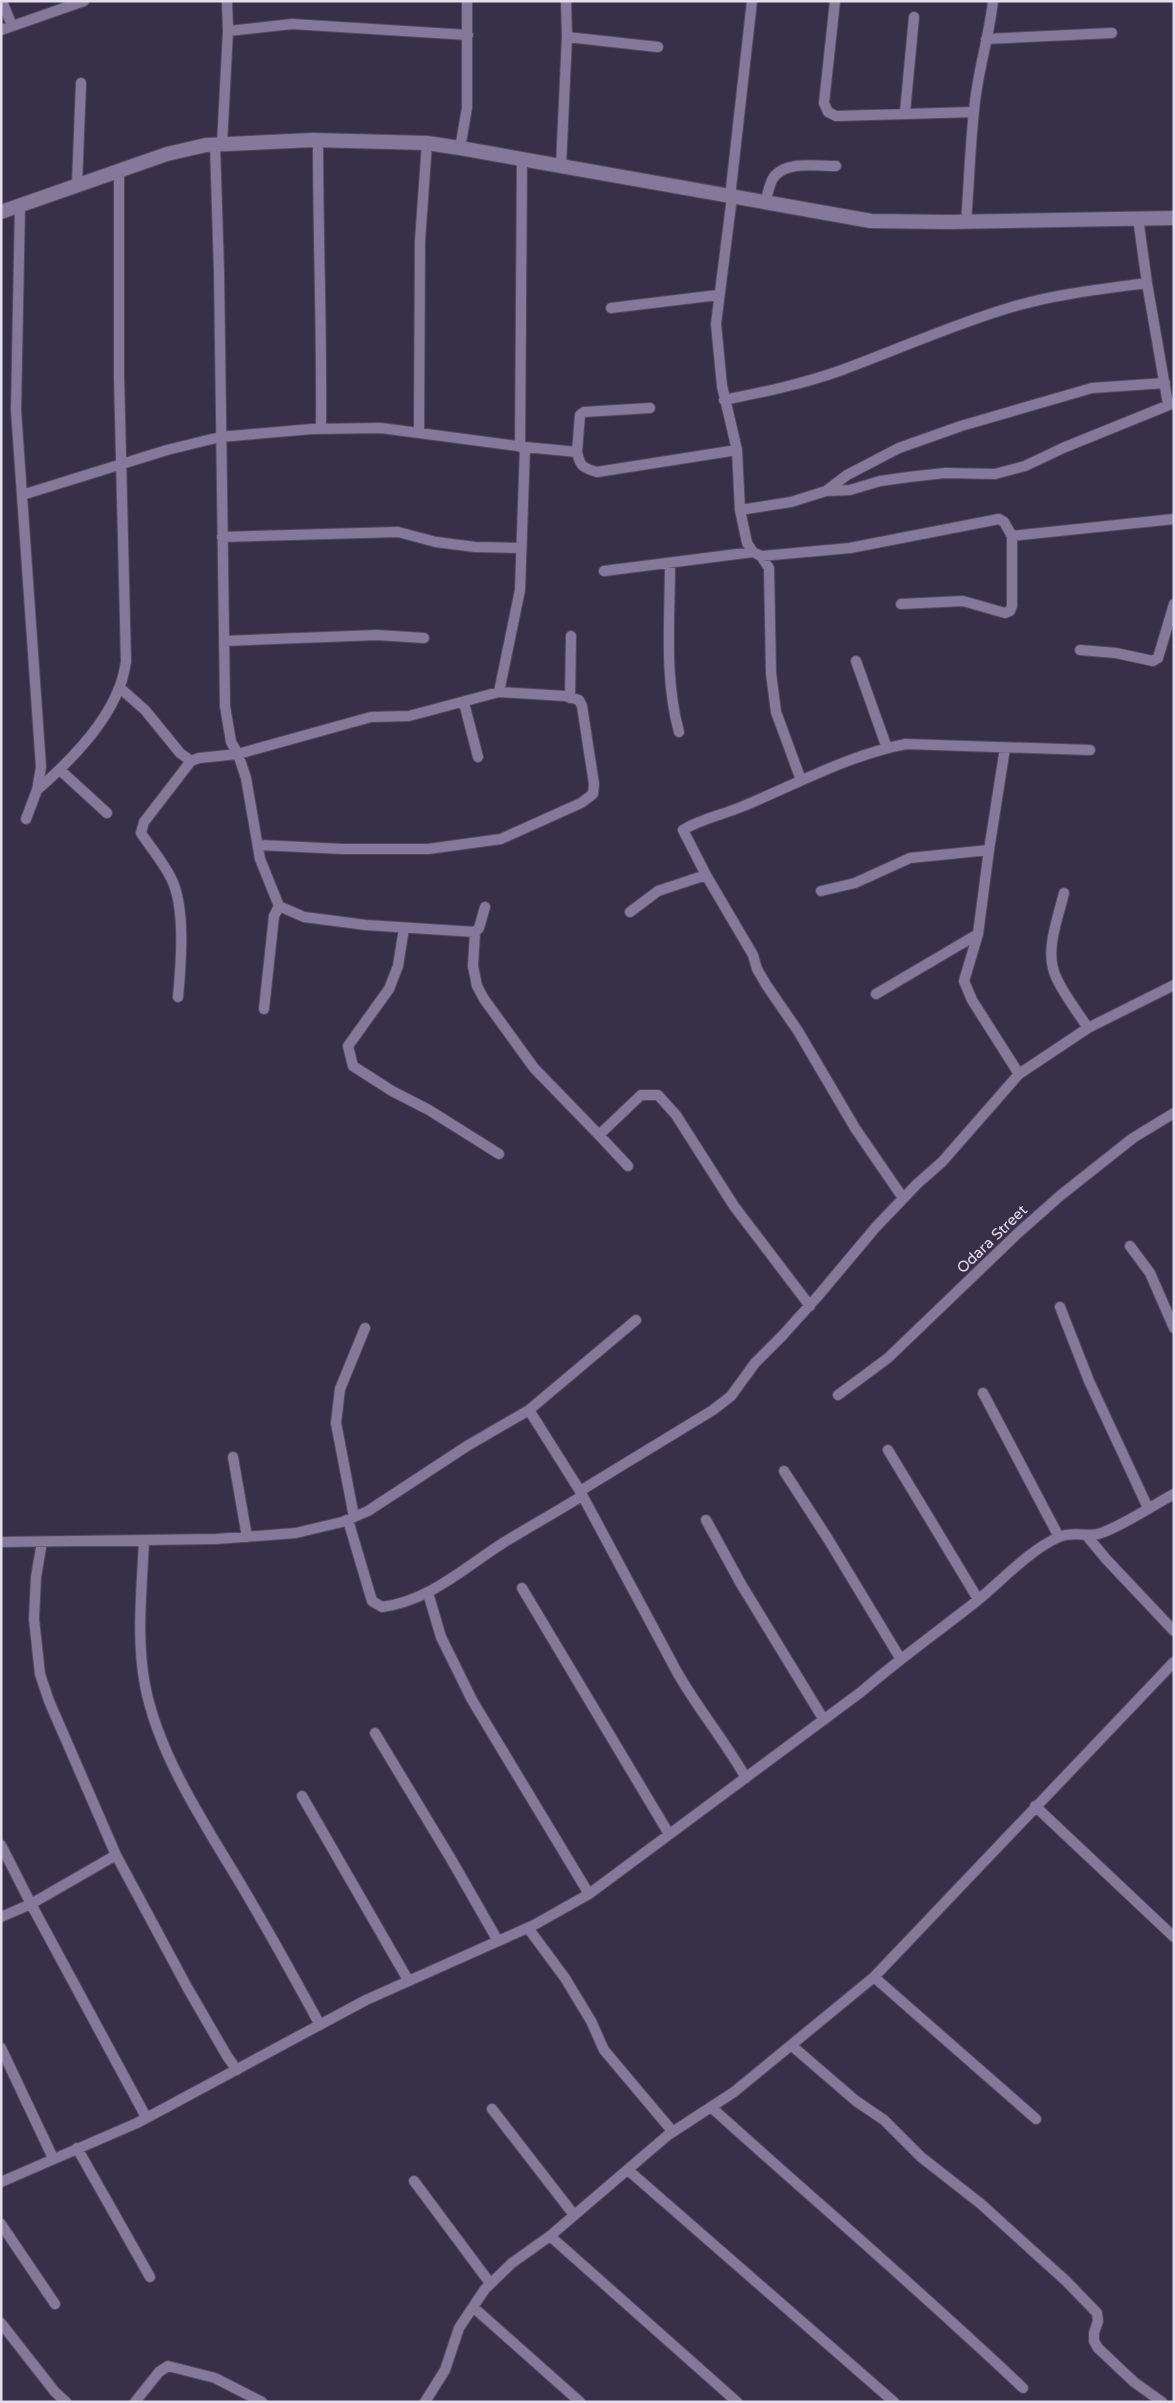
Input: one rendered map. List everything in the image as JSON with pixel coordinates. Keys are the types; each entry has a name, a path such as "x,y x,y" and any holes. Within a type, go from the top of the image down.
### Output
{"street":[{"path":"2,1 12,26"},
{"path":"1,30 84,1"},
{"path":"227,1 228,31 218,144 220,437 225,706 230,742 238,754 246,778 260,859 279,906 304,917 404,928 475,932 480,928 484,907"},
{"path":"460,148 467,108 467,1"},
{"path":"560,166 567,37 566,1"},
{"path":"752,1 716,324 724,400 737,450 740,510 747,543 769,568 771,673 776,712 801,780"},
{"path":"835,1 824,103 828,112 836,116 905,112 974,112"},
{"path":"966,222 974,112 993,1"},
{"path":"905,112 914,17"},
{"path":"228,31 292,24 468,35"},
{"path":"986,39 1112,33"},
{"path":"567,37 658,47"},
{"path":"77,184 81,83"},
{"path":"318,140 318,233 322,334 321,429"},
{"path":"1,212 167,154 218,144 318,140 427,143 871,221 966,222 1174,218"},
{"path":"419,433 420,241 427,143"},
{"path":"499,692 520,590 523,447 522,159"},
{"path":"765,203 773,178 784,169 811,165 836,166"},
{"path":"37,790 60,770 103,718 120,688 126,662 118,291 119,170"},
{"path":"20,205 16,410 40,767 37,790 26,819"},
{"path":"740,510 791,502 826,491 850,490 880,481 946,474 995,474 1026,466 1171,403 1165,383 1146,283 1138,218"},
{"path":"724,400 791,386 842,370 952,326 1014,306 1071,293 1146,283"},
{"path":"611,308 718,295"},
{"path":"826,491 847,475 899,448 961,426 1092,388 1165,383"},
{"path":"650,408 584,412 580,415 577,452 579,463 584,468 597,472 737,450"},
{"path":"22,495 167,450 220,437 321,429 381,428 523,447 577,452"},
{"path":"604,571 757,554 850,548 999,519 1004,522 1012,536 1012,606 1010,611 1005,613 963,601 901,604"},
{"path":"1012,536 1174,519"},
{"path":"222,537 398,532 436,542 476,547 520,548"},
{"path":"670,563 671,681 674,716 679,732"},
{"path":"1080,650 1116,653 1153,661 1158,658 1174,604"},
{"path":"224,641 377,635 424,638"},
{"path":"570,698 571,636"},
{"path":"856,661 887,748"},
{"path":"120,688 145,710 180,753 190,762"},
{"path":"178,997 182,957 178,903 172,879 141,833 144,822 190,762 199,758 238,754 371,717 409,716 464,703 499,692 570,698 579,700 582,706 594,784 593,794 581,803 501,839 428,850 343,849 259,845"},
{"path":"464,703 478,757"},
{"path":"903,1198 855,1128 798,1031 766,986 757,969 754,955 706,875 683,830 739,808 801,780 887,748 906,744 1090,750"},
{"path":"1005,748 978,934 964,981 972,1000 1019,1074"},
{"path":"60,770 107,813"},
{"path":"821,890 855,883 910,858 989,850"},
{"path":"630,912 658,891 706,875"},
{"path":"1064,892 1053,937 1053,963 1056,977 1088,1028"},
{"path":"264,1008 274,916 279,906"},
{"path":"404,928 398,966 389,989 348,1046 353,1066 429,1110 499,1154"},
{"path":"475,932 473,966 477,986 484,999 534,1068 628,1166"},
{"path":"876,994 978,934"},
{"path":"365,1328 340,1389 336,1423 351,1519 372,1601 382,1607 401,1605 428,1593 713,1410 731,1396 755,1363 810,1306 875,1228 903,1198 942,1162 1019,1074 1088,1028 1174,985"},
{"path":"599,1135 641,1095 658,1095 676,1115 734,1206 810,1306"},
{"name":"Odara Street","path":"838,1395 888,1358 1060,1195 1133,1138 1174,1113"},
{"path":"1130,1246 1150,1273 1174,1328"},
{"path":"1060,1307 1089,1381 1148,1508"},
{"path":"1,1542 247,1537 296,1533 351,1519 368,1511 467,1446 529,1410 636,1320"},
{"path":"983,1393 1059,1537"},
{"path":"529,1410 581,1494 676,1672 694,1701 727,1745 746,1778"},
{"path":"888,1450 978,1600"},
{"path":"233,1457 238,1495 247,1537"},
{"path":"784,1471 828,1539 900,1658"},
{"path":"1,2182 137,2123 366,2000 528,1928 589,1894 861,1692 900,1658 978,1600 1041,1548 1059,1537 1075,1532 1087,1536 1103,1533 1174,1494"},
{"path":"706,1520 741,1584 824,1720"},
{"path":"1087,1536 1106,1559 1174,1631"},
{"path":"144,1540 141,1645 145,1684 153,1718 194,1806 274,1940 320,2025"},
{"path":"42,1542 36,1577 34,1619 40,1674 48,1701 116,1855 187,1987 227,2056 238,2070"},
{"path":"522,1588 669,1834"},
{"path":"428,1593 441,1637 472,1700 589,1894"},
{"path":"425,2402 445,2370 459,2328 490,2283 512,2263 550,2236 673,2132 734,2092 874,1976 1174,1662"},
{"path":"375,1733 451,1858 498,1941"},
{"path":"302,1796 408,1980"},
{"path":"1035,1806 1174,1937"},
{"path":"1,1845 146,2117"},
{"path":"1,1917 31,1904 116,1855"},
{"path":"528,1928 565,1978 591,2021 604,2050 673,2132"},
{"path":"874,1976 1036,2119"},
{"path":"791,2045 856,2101 884,2120 921,2157 981,2204 1066,2281 1097,2313 1098,2321 1094,2333 1094,2341 1098,2348 1134,2382 1162,2402"},
{"path":"1,2048 53,2158"},
{"path":"711,2107 871,2251 938,2308 1023,2388"},
{"path":"492,2109 574,2215"},
{"path":"77,2148 150,2277"},
{"path":"628,2170 894,2402"},
{"path":"414,2181 490,2283"},
{"path":"1,2224 55,2304"},
{"path":"550,2236 737,2402"},
{"path":"472,2307 580,2402"},
{"path":"1,2323 55,2392 66,2402"},
{"path":"135,2402 159,2372 168,2366 215,2378 262,2402"}]}
